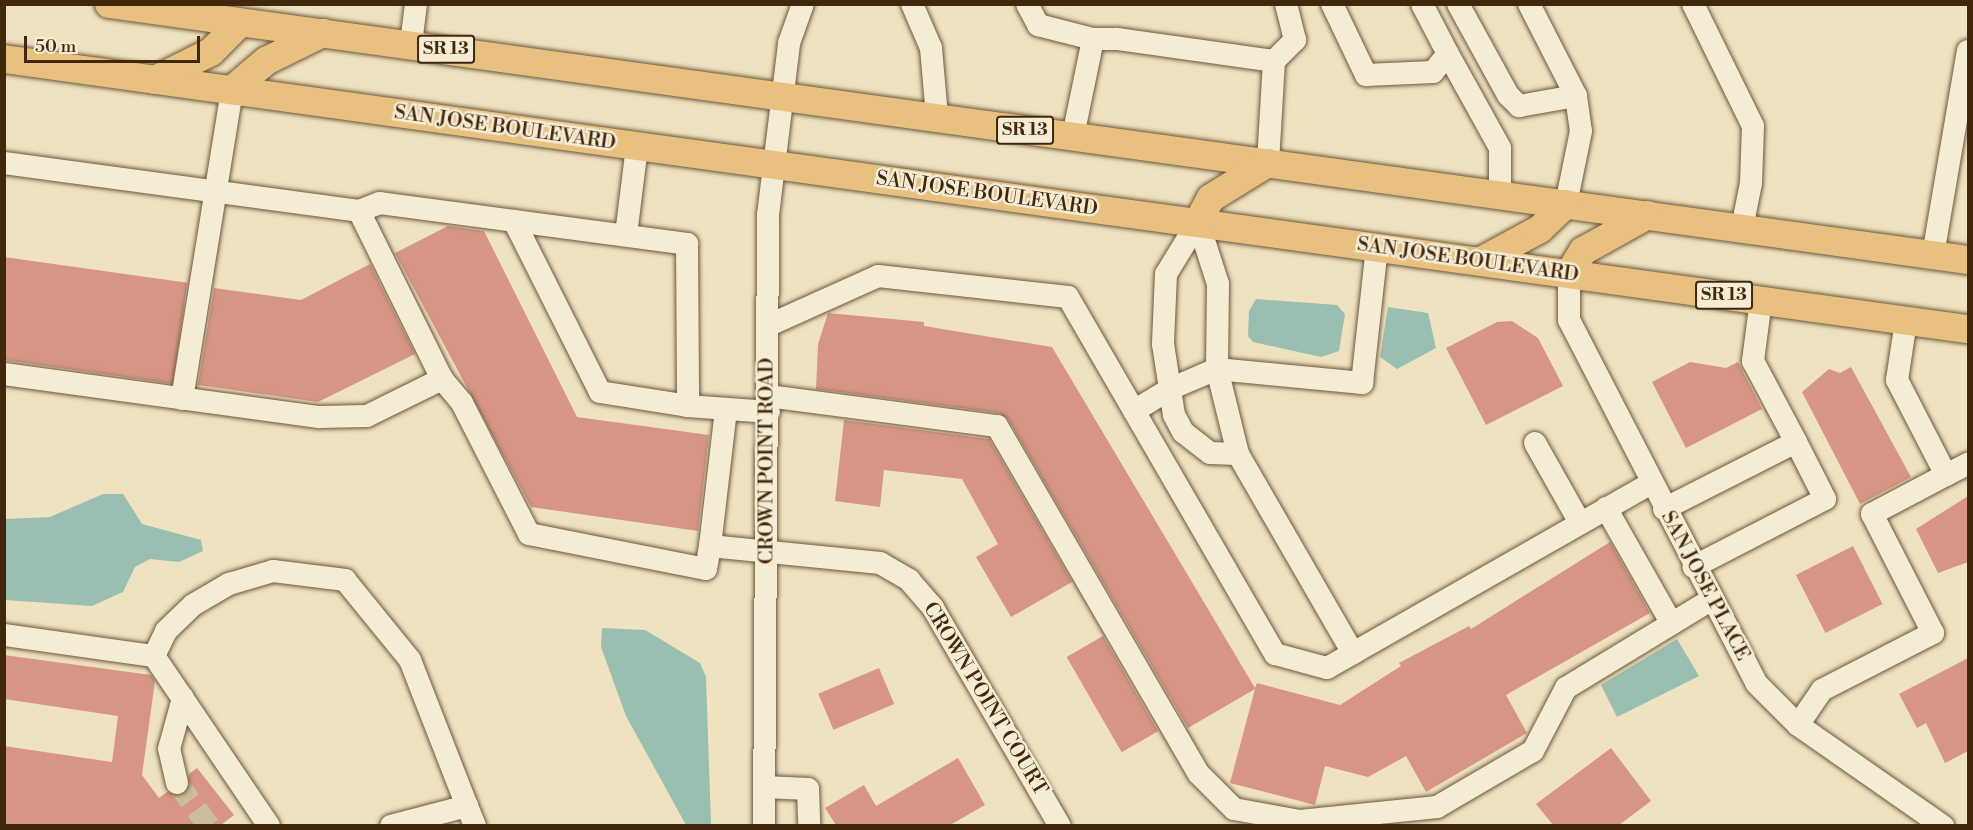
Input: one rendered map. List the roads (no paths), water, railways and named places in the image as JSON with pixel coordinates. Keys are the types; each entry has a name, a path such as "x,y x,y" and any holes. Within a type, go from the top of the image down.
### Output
{"main road":[{"name":"SR 13","path":"120,5 244,14 323,33 1968,260"},
{"path":"155,80 211,52 244,14"},
{"path":"232,90 266,61 323,33"},
{"name":"SAN JOSE BOULEVARD","path":"4,59 1968,329"},
{"path":"1198,222 1211,198 1268,163"},
{"path":"1480,261 1540,229 1566,204"},
{"path":"1569,273 1583,251 1648,215"}],"street":[{"path":"411,44 416,4"},
{"name":"CROWN POINT ROAD","path":"764,825 769,404 766,326 774,165 789,43 803,4"},
{"path":"912,4 931,48 937,117"},
{"path":"1027,4 1038,25 1092,39 1274,61"},
{"path":"1268,163 1274,61 1294,40 1286,4"},
{"path":"1332,4 1366,75 1433,72 1448,54"},
{"path":"1422,4 1500,148 1500,195"},
{"path":"1458,4 1508,95 1519,106 1576,96"},
{"path":"1529,4 1576,96 1581,132 1566,204"},
{"path":"1694,4 1753,126 1751,183 1742,228"},
{"path":"1073,136 1092,39"},
{"path":"1933,255 1958,170 1968,51"},
{"path":"182,399 232,90"},
{"path":"626,235 637,147"},
{"path":"4,163 359,211 380,203 687,244 688,406"},
{"path":"359,211 442,379 462,403 529,534 706,569 726,409"},
{"path":"514,221 600,392 688,406 726,409 769,404 997,426 1199,774 1234,809 1300,821 1437,807 1533,751 1566,688 1711,600"},
{"path":"1198,222 1218,284 1217,369 1238,454 1353,653"},
{"path":"1198,222 1166,274 1163,344 1173,415 1183,432 1210,453 1238,454"},
{"path":"1134,411 1170,388 1217,369 1362,383 1377,247"},
{"name":"SAN JOSE PLACE","path":"1569,273 1569,320 1693,567 1756,683 1798,725 1943,825"},
{"path":"766,326 878,276 1068,297 1275,654 1327,668 1651,483"},
{"path":"1693,567 1825,499 1753,361 1761,300"},
{"path":"1905,321 1897,380 1946,475"},
{"path":"4,374 319,417 368,416 442,379"},
{"path":"1664,509 1796,442"},
{"path":"1535,443 1580,523"},
{"path":"1798,725 1822,690 1933,633 1872,514 1968,464"},
{"path":"1606,508 1672,624"},
{"name":"CROWN POINT COURT","path":"710,546 859,559 880,563 909,580 933,608 1060,825"},
{"path":"154,656 166,631 193,605 229,584 273,571 345,580 410,660 471,816 391,825"},
{"path":"4,635 154,656 269,825"},
{"path":"177,783 169,749 183,698"},
{"path":"764,787 808,789 809,825"}],"tunnel":[{"path":"177,783 209,826"}]}
